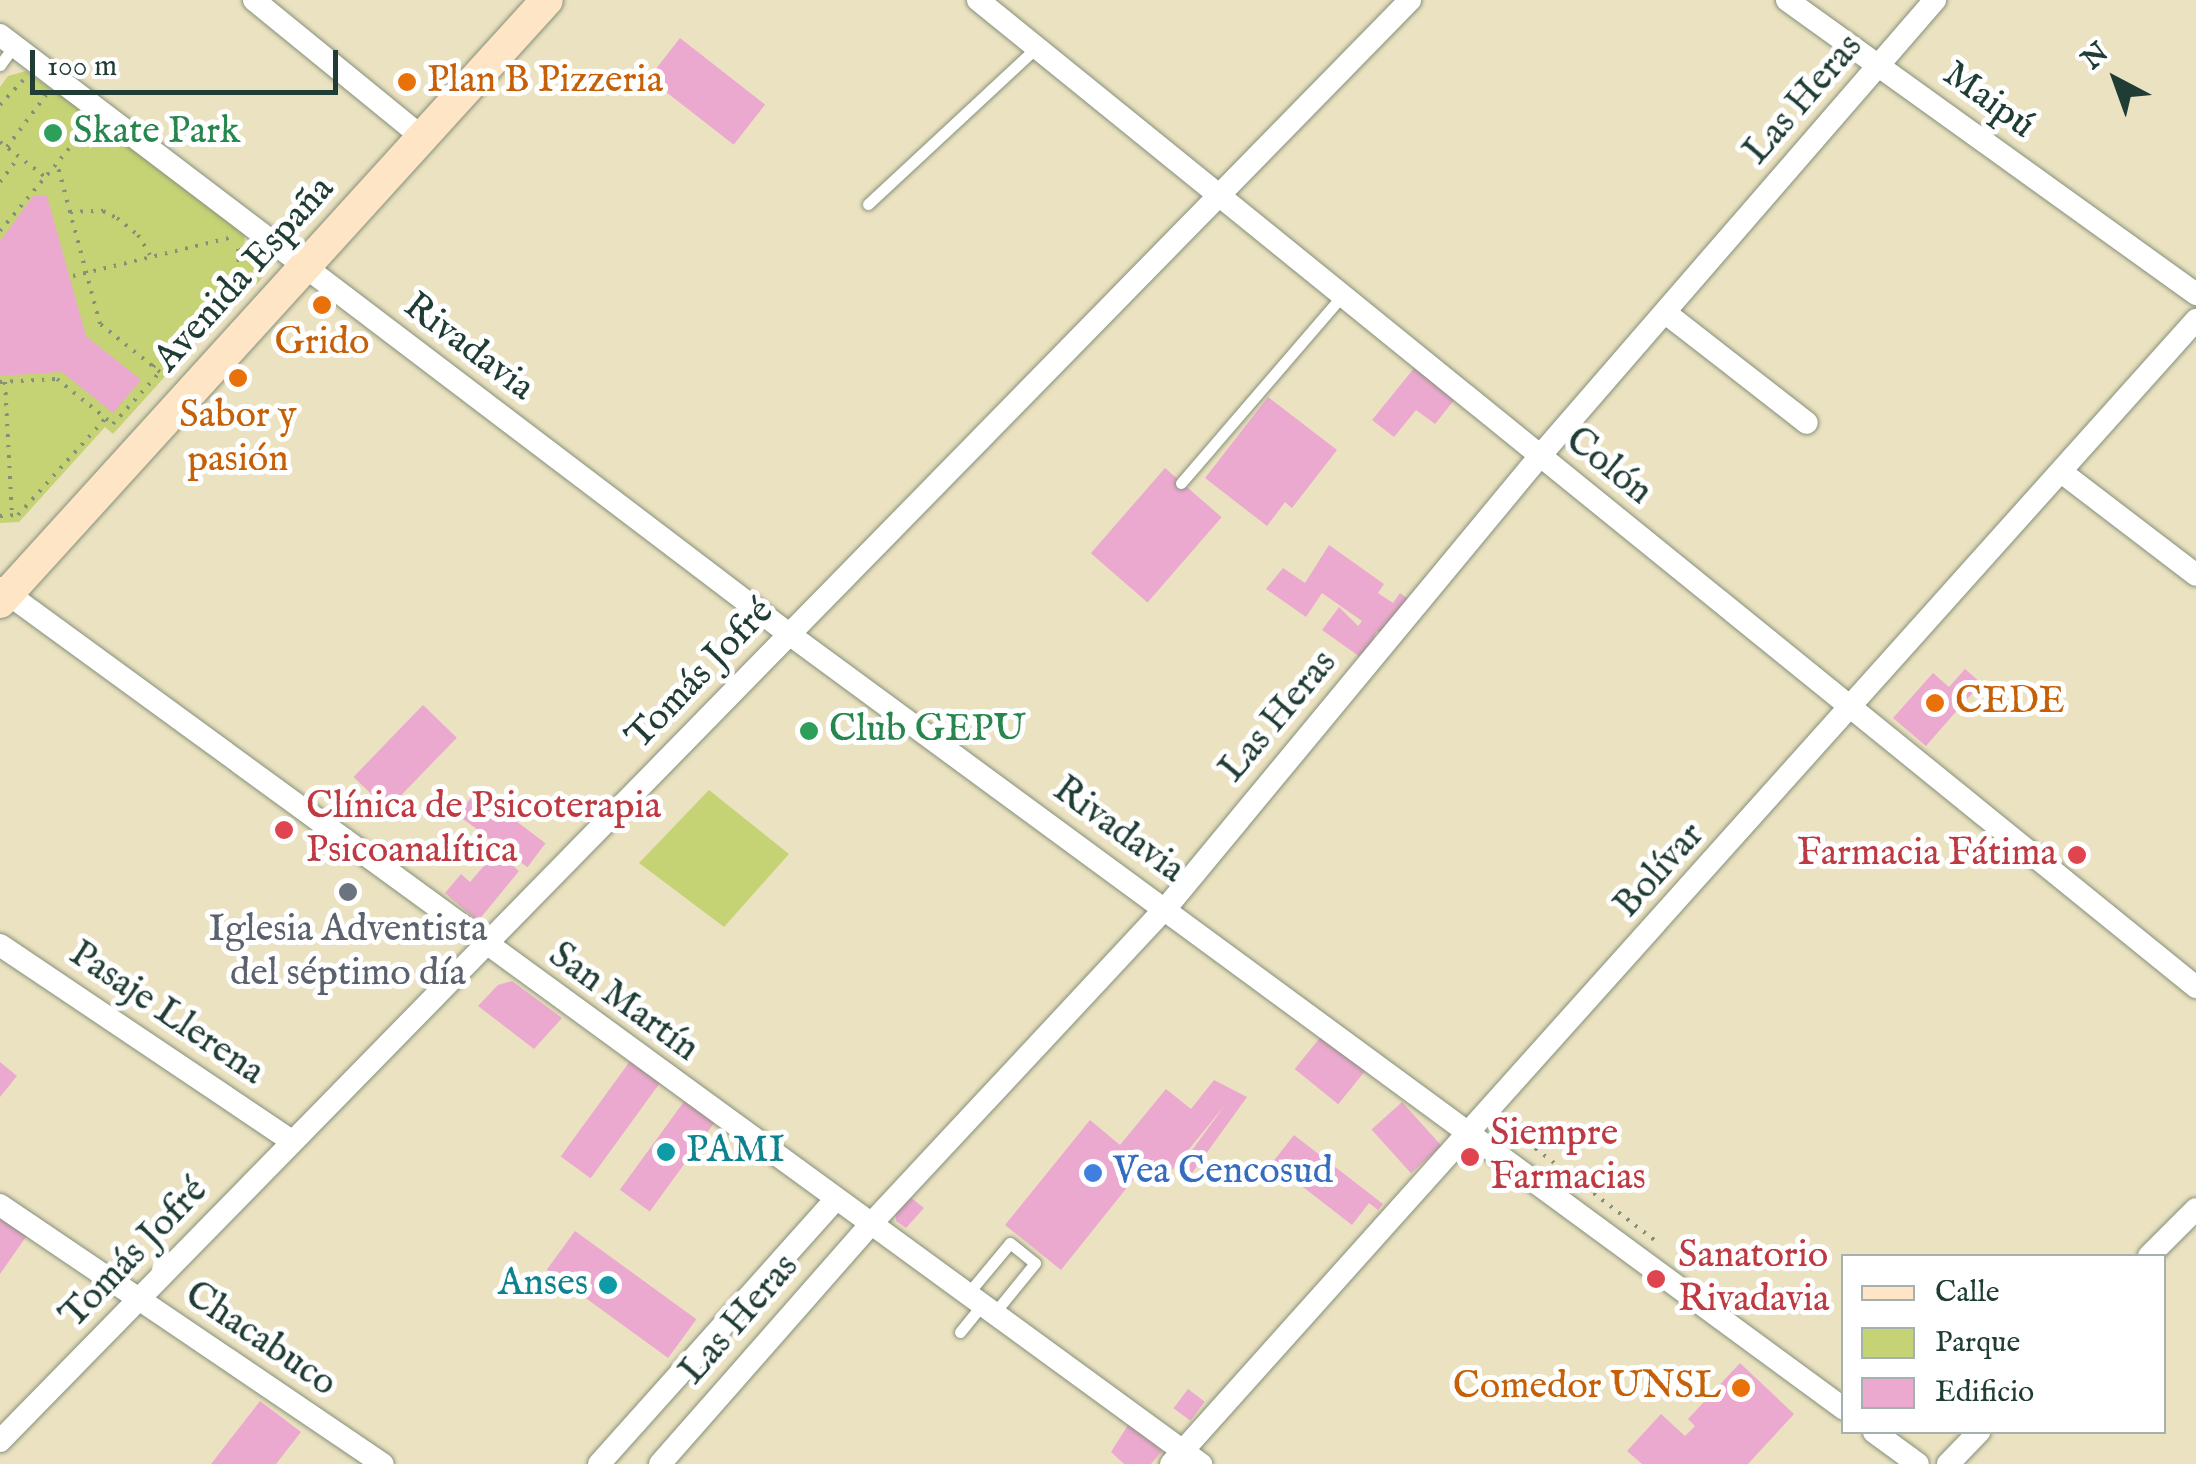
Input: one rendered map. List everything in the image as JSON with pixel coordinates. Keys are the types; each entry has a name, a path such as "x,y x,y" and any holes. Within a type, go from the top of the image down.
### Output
{"main road":[{"name":"Avenida España","path":"2,595 306,270 547,0"}],"street":[{"path":"254,0 422,137"},
{"name":"Colón","path":"978,0 2196,987"},
{"name":"Tomás Jofré","path":"0,1441 1221,198 1410,0"},
{"name":"Maipú","path":"1786,0 2196,294"},
{"name":"Las Heras","path":"660,1464 870,1225 1166,908 1539,457 1667,314 1935,0"},
{"name":"Rivadavia","path":"5,49 790,634 1841,1407"},
{"path":"1667,314 1808,423"},
{"name":"Bolívar","path":"1185,1460 2064,474 2196,320"},
{"path":"2064,474 2196,575"},
{"name":"San Martín","path":"2,595 835,1200 984,1301 1185,1460"},
{"name":"Pasaje Llerena","path":"0,945 292,1141"},
{"path":"599,1464 835,1200"},
{"name":"Chacabuco","path":"0,1205 383,1464"},
{"path":"2151,1254 2196,1208"},
{"path":"1877,1434 1918,1464"},
{"path":"1948,1464 1977,1434"}],"lane":[{"path":"868,204 1036,47"},
{"path":"1182,483 1341,296"},
{"path":"960,1332 984,1301 1010,1243 1035,1263 984,1301"}],"path":[{"path":"0,106 28,78 62,102"},
{"path":"7,147 48,92"},
{"path":"0,231 44,176 58,168 92,122 77,112"},
{"path":"0,142 44,176"},
{"path":"0,182 19,157"},
{"path":"12,516 3,382 57,379 114,424 160,372 100,324 58,168"},
{"path":"70,212 102,210 117,218 138,234 150,257"},
{"path":"0,213 9,219"},
{"path":"74,276 237,232 239,272 153,367"},
{"path":"0,516 12,516 106,418"}],"green space":[{"path":"26,71 244,226 245,253 262,278 257,284 240,279 166,361 169,372 113,434 105,427 19,522 0,523 0,87 8,76"},
{"path":"709,790 789,854 724,927 639,863"}],"building":[{"path":"680,38 765,104 734,145 649,78"},
{"path":"34,195 47,196 86,336 141,380 113,413 62,372 0,376 0,241"},
{"path":"1415,367 1455,399 1435,424 1416,410 1394,437 1372,420"},
{"path":"1268,397 1337,450 1292,508 1285,502 1267,526 1205,478"},
{"path":"1165,468 1222,517 1147,602 1091,553"},
{"path":"1329,545 1384,584 1378,593 1393,603 1400,593 1408,599 1384,636 1377,631 1363,659 1322,630 1339,607 1358,626 1362,621 1322,593 1306,617 1266,589 1283,568 1305,583"},
{"name":"CEDE","path":"1965,669 1981,683 1926,746 1893,718 1933,673 1949,687"},
{"path":"423,705 457,738 387,810 354,777"},
{"path":"476,791 545,843 527,867 458,815"},
{"path":"496,852 519,871 478,921 445,893 461,874 470,882"},
{"path":"512,981 562,1018 534,1049 478,1006 498,985"},
{"path":"1323,1034 1367,1069 1338,1104 1295,1069"},
{"path":"633,1057 663,1079 591,1178 561,1157"},
{"path":"0,1062 17,1076 0,1097"},
{"name":"Vea Cencosud","path":"1214,1080 1247,1097 1187,1180 1176,1172 1225,1105 1164,1180 1145,1165 1061,1270 1005,1225 1090,1120 1120,1145 1166,1089 1191,1109"},
{"name":"PAMI","path":"688,1096 718,1118 650,1212 620,1190"},
{"path":"1402,1102 1441,1146 1411,1173 1372,1129"},
{"path":"1294,1135 1383,1204 1378,1210 1369,1203 1352,1225 1272,1163"},
{"path":"905,1193 924,1208 906,1228 896,1221 895,1205"},
{"path":"0,1210 30,1231 0,1274"},
{"name":"Anses","path":"575,1231 696,1319 668,1358 547,1270"},
{"name":"Comedor UNSL","path":"1740,1363 1794,1414 1748,1464 1642,1464 1627,1451 1661,1414 1685,1436 1695,1426 1688,1419"},
{"path":"1188,1389 1205,1402 1190,1421 1174,1408"},
{"path":"260,1401 301,1432 276,1464 211,1464"},
{"path":"1130,1422 1162,1451 1151,1464 1124,1464 1111,1452"}],"place":[{"name":"Plan B Pizzeria","path":"407,82"},
{"name":"Skate Park","path":"53,133"},
{"name":"Grido","path":"322,305"},
{"name":"Sabor y pasión","path":"238,378"},
{"name":"CEDE","path":"1935,703"},
{"name":"Club GEPU","path":"809,731"},
{"name":"Clínica de Psicoterapia Psicoanalítica","path":"284,830"},
{"name":"Farmacia Fátima","path":"2077,855"},
{"name":"Iglesia Adventista del séptimo día","path":"348,892"},
{"name":"PAMI","path":"666,1152"},
{"name":"Siempre Farmacias","path":"1470,1157"},
{"name":"Vea Cencosud","path":"1093,1173"},
{"name":"Sanatorio Rivadavia","path":"1656,1279"},
{"name":"Anses","path":"608,1285"},
{"name":"Comedor UNSL","path":"1741,1388"}]}
